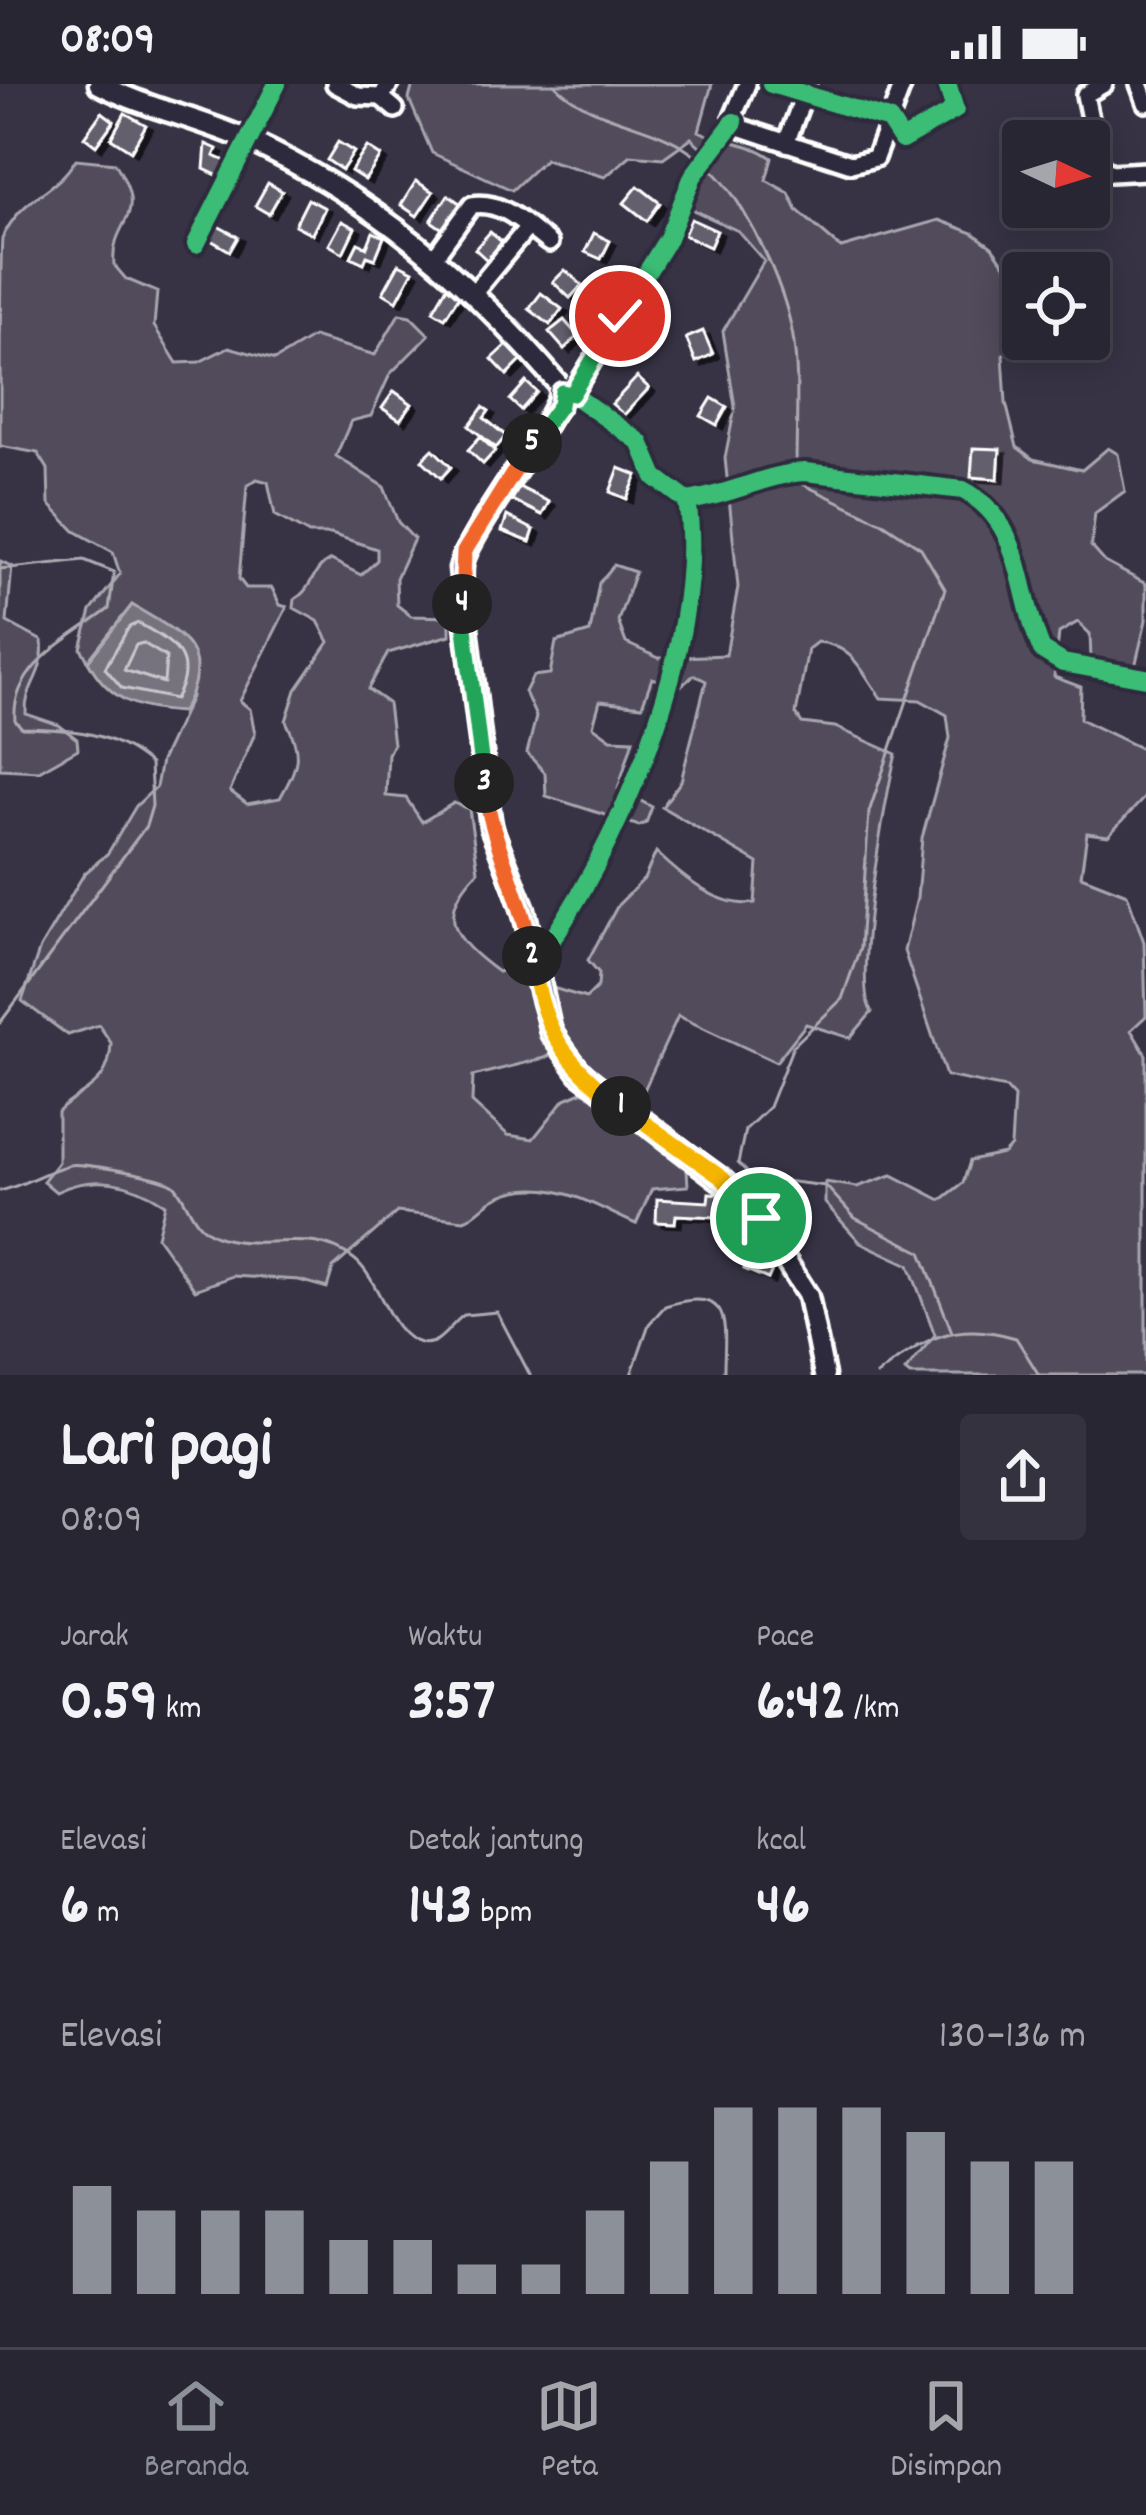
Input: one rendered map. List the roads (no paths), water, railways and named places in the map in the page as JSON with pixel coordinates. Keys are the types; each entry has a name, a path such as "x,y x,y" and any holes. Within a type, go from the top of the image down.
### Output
{"main road":[{"path":"105,85 247,140 435,256 475,290 567,393 470,539 460,569 491,827 524,909 544,1012 568,1062 722,1178 761,1218 808,1296 824,1375"}],"street":[{"path":"196,244 277,84"},
{"path":"335,84 358,96 386,91 395,109"},
{"path":"533,967 600,863 656,722 676,646 692,553 687,501 655,477 640,442 567,393 668,238 693,176 734,122 747,84"},
{"path":"771,84 806,89 889,120 902,140 955,110 947,84"},
{"path":"734,122 755,135 850,164 868,163 902,88 918,84"},
{"path":"1104,84 1085,95 1100,166 1111,172 1146,171"},
{"path":"1139,84 1146,103"},
{"path":"786,142 806,89"},
{"path":"435,256 472,205 495,205 549,243"},
{"path":"475,290 528,227"},
{"path":"687,501 751,488 779,473 805,472 933,485 980,499 1011,545 1042,650 1063,663 1146,678"}],"water":[{"path":"132,605 178,634 195,657 192,690 182,712 127,701 106,686 88,661"}],"waterway":[{"path":"554,84 588,108 665,137 700,159"},
{"path":"707,165 744,213 771,265 790,320 796,371 796,465"},
{"path":"796,481 883,523 921,548 945,589 869,812 860,948 842,999 793,1046 769,1107 745,1130 738,1163 752,1177 826,1186 855,1218 921,1252 952,1332"},
{"path":"0,569 84,560 114,572 109,609 33,668 16,701 15,720 22,728 105,738 136,753 150,764 152,806 146,826 0,1023"},
{"path":"0,1191 69,1165 169,1182 198,1223 212,1234 239,1241 323,1244 354,1259 400,1329 420,1343 439,1339 464,1315 497,1312 530,1375"},
{"path":"631,1375 649,1324 665,1306 689,1300 716,1306 722,1316 724,1375"},
{"path":"877,1375 926,1342 976,1331 1016,1338 1039,1375"}]}
